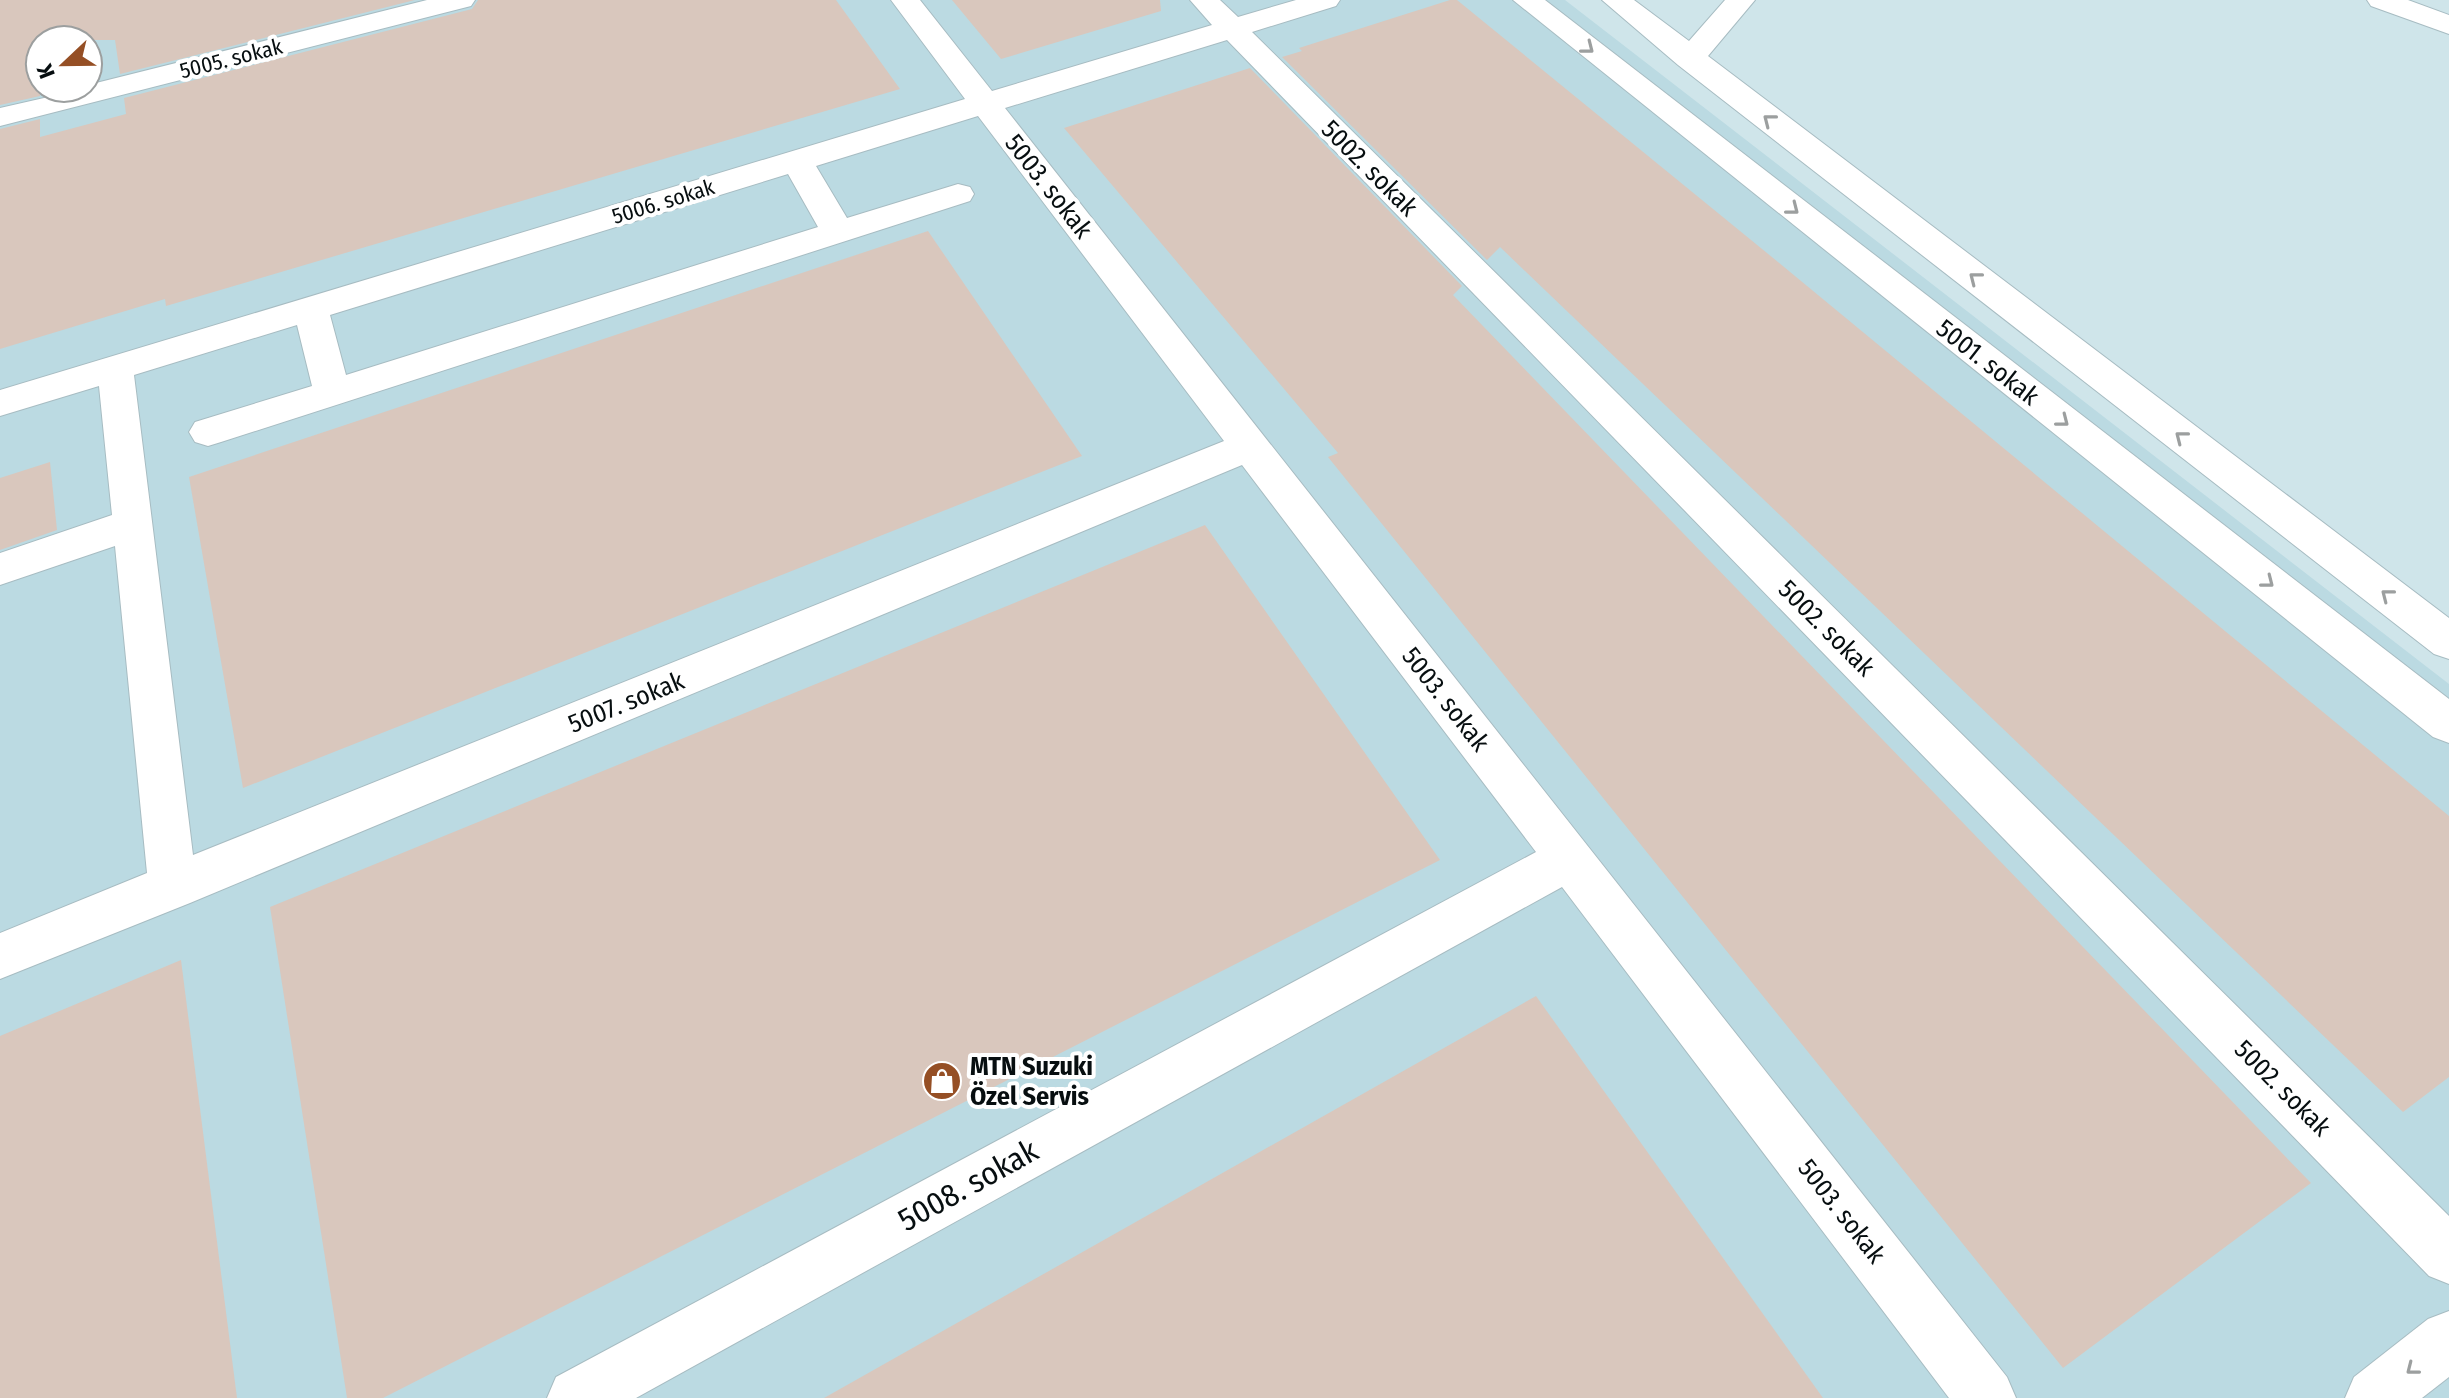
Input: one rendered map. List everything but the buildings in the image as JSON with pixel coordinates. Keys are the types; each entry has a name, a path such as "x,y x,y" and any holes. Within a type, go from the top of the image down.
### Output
{"street":[{"name":"5005. sokak","path":"0,117 461,0"},
{"name":"5003. sokak","path":"905,0 1986,1398"},
{"name":"5002. sokak","path":"1204,0 2449,1256"},
{"name":"5006. sokak","path":"0,403 1326,0"},
{"name":"5001. sokak","path":"1527,0 2449,724"},
{"path":"1616,0 2449,642"},
{"path":"1689,59 1741,0"},
{"path":"2381,0 2449,25"},
{"path":"797,161 838,232"},
{"path":"208,432 958,194"},
{"path":"311,308 332,393"},
{"path":"115,367 173,888"},
{"name":"5007. sokak","path":"0,956 1250,446"},
{"path":"0,569 132,524"},
{"name":"5008. sokak","path":"577,1398 1570,858"},
{"path":"2375,1398 2449,1340"}],"shaded area":[{"path":"0,0 1565,0 2449,684 2449,1398 0,1398"}],"place":[{"name":"MTN Suzuki Özel Servis","path":"942,1081"}]}
